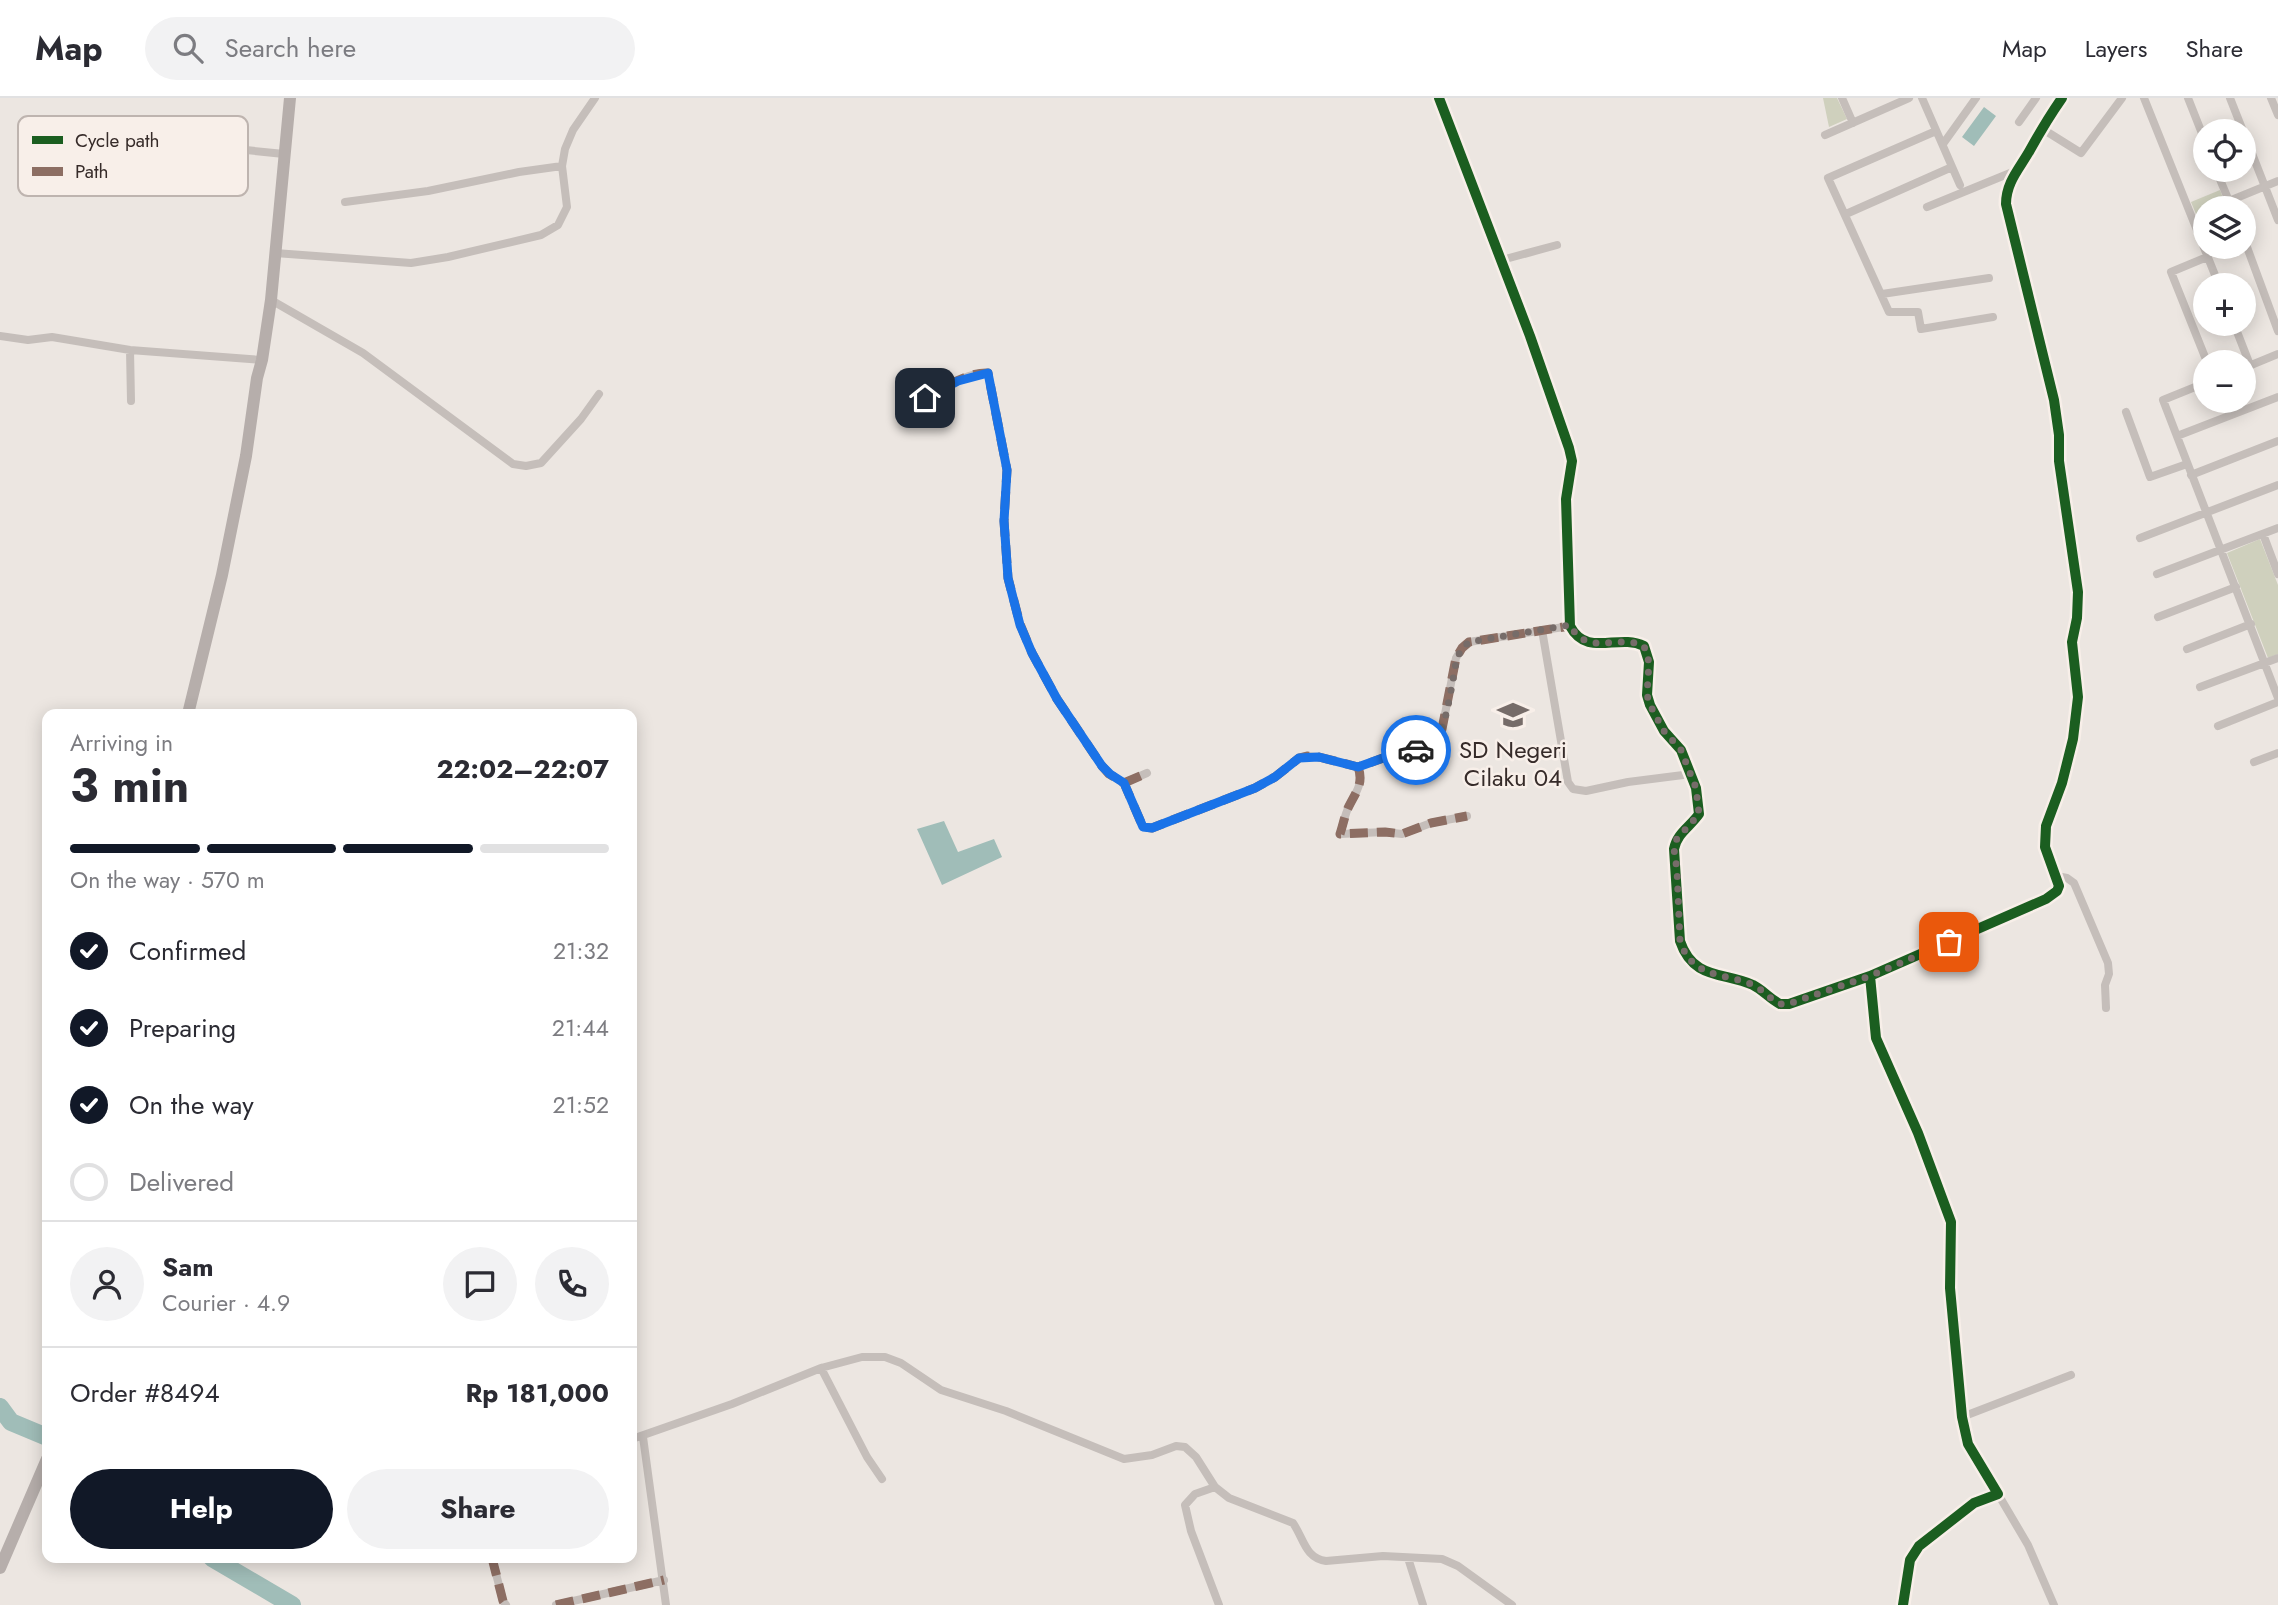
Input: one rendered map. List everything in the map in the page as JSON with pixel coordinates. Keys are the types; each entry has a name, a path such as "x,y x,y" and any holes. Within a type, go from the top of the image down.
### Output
{"street":[{"path":"189,709 225,561 262,360 271,300 290,98"},
{"path":"275,253 411,263 541,235 558,225 567,207 562,166 565,149 573,130 595,98"},
{"path":"1439,98 1530,336 1572,461 1566,499 1570,625 1574,635 1582,641 1637,643 1644,646 1649,662 1647,695 1650,705 1664,731 1681,750 1696,788 1699,814 1676,840 1674,849 1680,941 1689,958 1715,976 1756,987 1780,1004 1788,1004 1870,976 2046,899 2057,891 2059,886 2050,863 2045,838 2046,826 2062,783 2074,738 2078,697 2072,642 2077,618 2078,592 2059,461 2054,400 2006,195 2015,171 2062,98"},
{"path":"1842,98 1853,123"},
{"path":"1825,135 1909,98"},
{"path":"1922,98 1960,185"},
{"path":"1943,144 1976,98"},
{"path":"2019,122 2036,98"},
{"path":"2041,128 2081,153 2122,98"},
{"path":"2144,98 2193,222"},
{"path":"2188,98 2196,119"},
{"path":"2230,98 2238,119"},
{"path":"2271,98 2278,116"},
{"path":"1936,131 1828,177 1889,312 1918,312 1921,329 1993,317"},
{"path":"248,150 284,154"},
{"path":"2256,164 2278,220"},
{"path":"345,202 428,191 538,168 562,166"},
{"path":"1846,214 1952,167"},
{"path":"1927,207 2015,171"},
{"path":"2246,196 2278,181"},
{"path":"1502,260 1557,245"},
{"path":"2202,259 2171,272 2202,350"},
{"path":"2251,259 2278,331"},
{"path":"1882,294 1989,278"},
{"path":"271,300 363,353 513,464 526,466 541,463 581,419 598,394"},
{"path":"0,337 28,340 52,337 130,350 262,360"},
{"path":"130,350 131,401"},
{"path":"2256,363 2278,354"},
{"path":"925,398 958,381 988,373 1007,470 1004,521 1008,578 1020,625 1057,699 1102,766 1124,783 1143,827 1148,829 1255,788 1275,777 1299,758 1319,757 1358,767 1397,753 1424,749 1436,742 1442,729 1457,658 1469,642 1570,625"},
{"path":"2193,388 2163,400 2266,662 2278,700 2218,726"},
{"path":"2177,436 2278,397"},
{"path":"2126,412 2150,478 2187,464"},
{"path":"2192,475 2278,441"},
{"path":"2140,538 2278,485"},
{"path":"2157,574 2278,528"},
{"path":"2263,534 2278,572"},
{"path":"2158,617 2236,587"},
{"path":"2187,649 2251,624"},
{"path":"1542,630 1568,782 1573,789 1586,791 1628,782 1691,774"},
{"path":"2200,687 2278,658"},
{"path":"2254,762 2278,753"},
{"path":"1358,767 1359,791 1349,806 1340,834 1402,834 1431,823 1467,816"},
{"path":"1124,783 1147,773"},
{"path":"2057,876 2074,883 2108,963 2106,1009"},
{"path":"1870,976 1876,1038 1918,1133 1951,1222 1950,1288 1962,1417 1968,1444 2028,1545 2054,1605"},
{"path":"637,1438 821,1368 862,1357 885,1357 894,1359 941,1390 1006,1411 1124,1459 1152,1455 1176,1446 1185,1447 1196,1457 1215,1487 1236,1502 1293,1523 1309,1553 1318,1559 1326,1561 1383,1556 1442,1559 1458,1566 1512,1605"},
{"path":"821,1368 867,1457 882,1479"},
{"path":"1962,1417 2071,1375"},
{"path":"643,1437 666,1605"},
{"path":"0,1569 42,1471"},
{"path":"1215,1487 1195,1494 1185,1505 1191,1531 1219,1605"},
{"path":"1903,1605 1910,1560 1919,1546 1974,1503 1998,1494"},
{"path":"1408,1558 1423,1605"},
{"path":"493,1563 506,1605"},
{"path":"556,1605 664,1580"}],"green space":[{"path":"1823,98 1837,98 1847,119 1829,127"},
{"path":"2220,190 2222,196 2206,196"},
{"path":"2260,539 2278,585 2278,654 2268,658 2227,553"}],"water":[{"path":"1984,107 1996,116 1974,146 1962,137"},
{"path":"944,821 958,852 994,839 1002,857 942,885 917,829"}],"waterway":[{"path":"0,1407 11,1422 42,1435"},
{"path":"221,1563 292,1605"}],"marked path":[{"path":"925,398 964,378 988,373 1007,470 1004,521 1008,578 1020,624 1057,699 1102,766 1124,783 1143,827 1152,828 1255,788 1275,777 1299,758 1319,757 1358,767 1397,753 1424,749 1436,742 1442,729 1456,658 1469,642 1570,626"},
{"path":"1358,767 1360,783 1340,834 1402,834 1431,823 1467,816"},
{"path":"1124,783 1147,773"},
{"path":"493,1563 506,1605"},
{"path":"556,1605 664,1580"}],"cycle path":[{"path":"1439,98 1530,336 1569,448 1572,461 1566,499 1570,626 1577,636 1585,641 1624,642 1644,646 1649,662 1647,695 1650,705 1664,731 1681,750 1696,788 1699,814 1681,834 1674,849 1680,941 1686,954 1701,969 1753,985 1780,1004 1789,1004 1870,976"},
{"path":"1903,1605 1910,1560 1919,1546 1974,1503 1998,1494 1968,1444 1962,1417 1950,1288 1951,1222 1918,1133 1876,1038 1870,976 2046,899 2057,891 2059,886 2045,847 2046,826 2062,783 2073,739 2078,697 2072,642 2077,618 2078,592 2059,461 2059,435 2054,400 2006,204 2008,189 2014,176 2062,98"}],"way so far":[{"path":"1416,750 1436,742 1442,729 1457,658 1469,642 1570,625 1574,635 1582,641 1637,643 1644,646 1649,662 1647,695 1650,705 1664,731 1681,750 1696,788 1699,804 1699,814 1680,834 1674,849 1680,941 1689,958 1715,976 1750,984 1763,990 1775,1002 1788,1004 1870,976 1949,942"}],"place":[{"name":"SD Negeri Cilaku 04","path":"1513,715"}],"route":[{"path":"925,398 958,381 988,373 1007,470 1004,521 1008,578 1020,625 1057,699 1102,766 1124,783 1143,827 1152,828 1255,788 1275,777 1299,758 1319,757 1358,767 1397,753 1416,750"}]}
